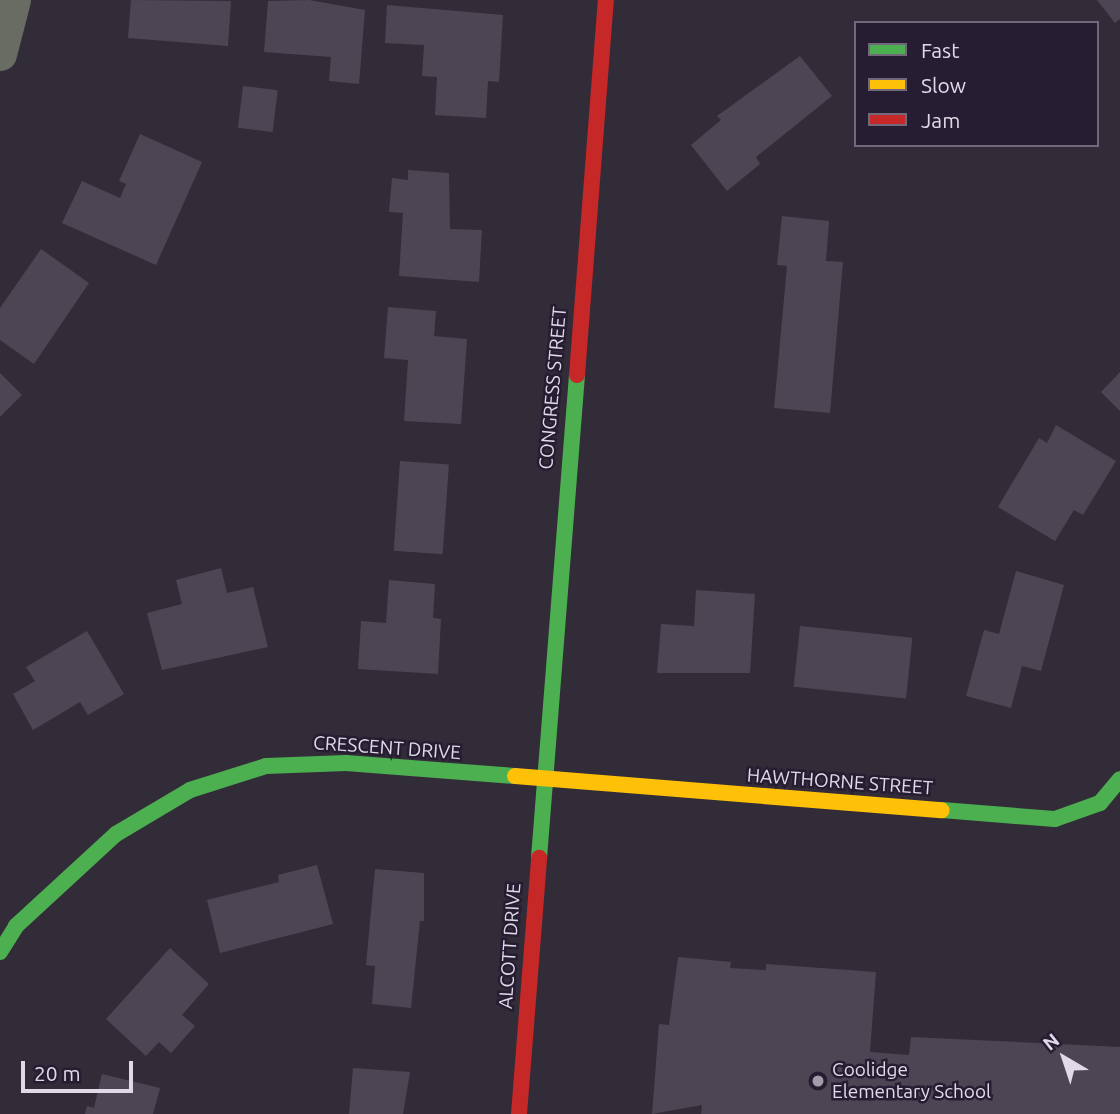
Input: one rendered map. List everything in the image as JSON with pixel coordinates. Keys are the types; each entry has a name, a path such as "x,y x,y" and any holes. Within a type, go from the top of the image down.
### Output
{"street":[{"path":"0,54 14,0"},
{"name":"CONGRESS STREET","path":"543,780 606,0"},
{"name":"CRESCENT DRIVE","path":"0,952 16,926 116,834 180,795 231,775 266,766 346,764 543,780"},
{"name":"HAWTHORNE STREET","path":"543,780 1055,820 1100,803 1120,779"},
{"name":"ALCOTT DRIVE","path":"519,1114 543,780"}],"building":[{"path":"131,0 231,1 228,46 128,38"},
{"path":"309,0 365,10 359,84 329,81 331,57 264,52 268,1"},
{"path":"1097,0 1120,0 1120,19 1115,23"},
{"path":"387,5 503,15 499,82 488,81 486,118 435,115 437,77 422,76 424,45 385,43"},
{"path":"800,56 832,96 756,157 760,164 727,191 691,145 721,120 717,116"},
{"path":"243,86 278,90 273,132 238,128"},
{"path":"140,134 202,162 156,265 62,223 82,181 120,198 126,184 119,181"},
{"path":"408,170 449,173 450,229 482,230 479,282 399,276 403,213 389,212 392,178 408,180"},
{"path":"782,216 829,221 826,261 843,262 830,413 774,408 787,266 777,265"},
{"path":"41,249 89,283 34,364 0,340 0,308"},
{"path":"388,307 436,311 434,336 467,339 461,424 404,421 408,360 384,358"},
{"path":"1120,372 1120,411 1101,392"},
{"path":"0,373 22,395 0,417"},
{"path":"1056,425 1116,461 1083,515 1074,510 1055,541 998,507 1039,438 1047,443"},
{"path":"400,461 449,464 443,554 394,551"},
{"path":"221,568 227,593 253,587 268,647 162,670 147,613 182,604 176,580"},
{"path":"1016,571 1064,585 1041,671 1022,666 1011,708 966,696 984,630 999,634"},
{"path":"389,580 435,584 433,618 441,619 438,674 358,669 361,621 386,623"},
{"path":"696,590 755,594 750,673 657,673 661,624 694,626"},
{"path":"800,626 912,638 906,698 794,687"},
{"path":"87,631 124,694 88,715 80,702 33,730 13,694 35,681 26,667"},
{"path":"317,865 333,924 220,953 207,900 279,882 278,875"},
{"path":"375,869 424,873 424,921 420,921 411,1008 372,1004 375,966 366,965"},
{"path":"170,948 209,984 182,1015 195,1026 171,1053 159,1042 146,1056 106,1019"},
{"path":"678,957 731,962 730,968 766,970 766,964 876,972 870,1052 909,1055 911,1037 1120,1047 1120,1114 701,1114 702,1105 652,1114 659,1024 669,1025"},
{"path":"353,1068 410,1072 403,1114 349,1114"},
{"path":"102,1074 160,1088 153,1114 85,1114 87,1106 94,1108"}],"traffic: fast":[{"path":"539,858 577,375"},
{"path":"0,952 16,926 116,834 190,790 266,766 346,763 515,776"},
{"path":"942,810 1055,819 1100,803 1120,779"}],"traffic: slow":[{"path":"515,776 942,810"}],"traffic: jam":[{"path":"577,375 606,0"},
{"path":"519,1114 539,858"}],"place":[{"name":"Coolidge Elementary School","path":"818,1081"}]}
